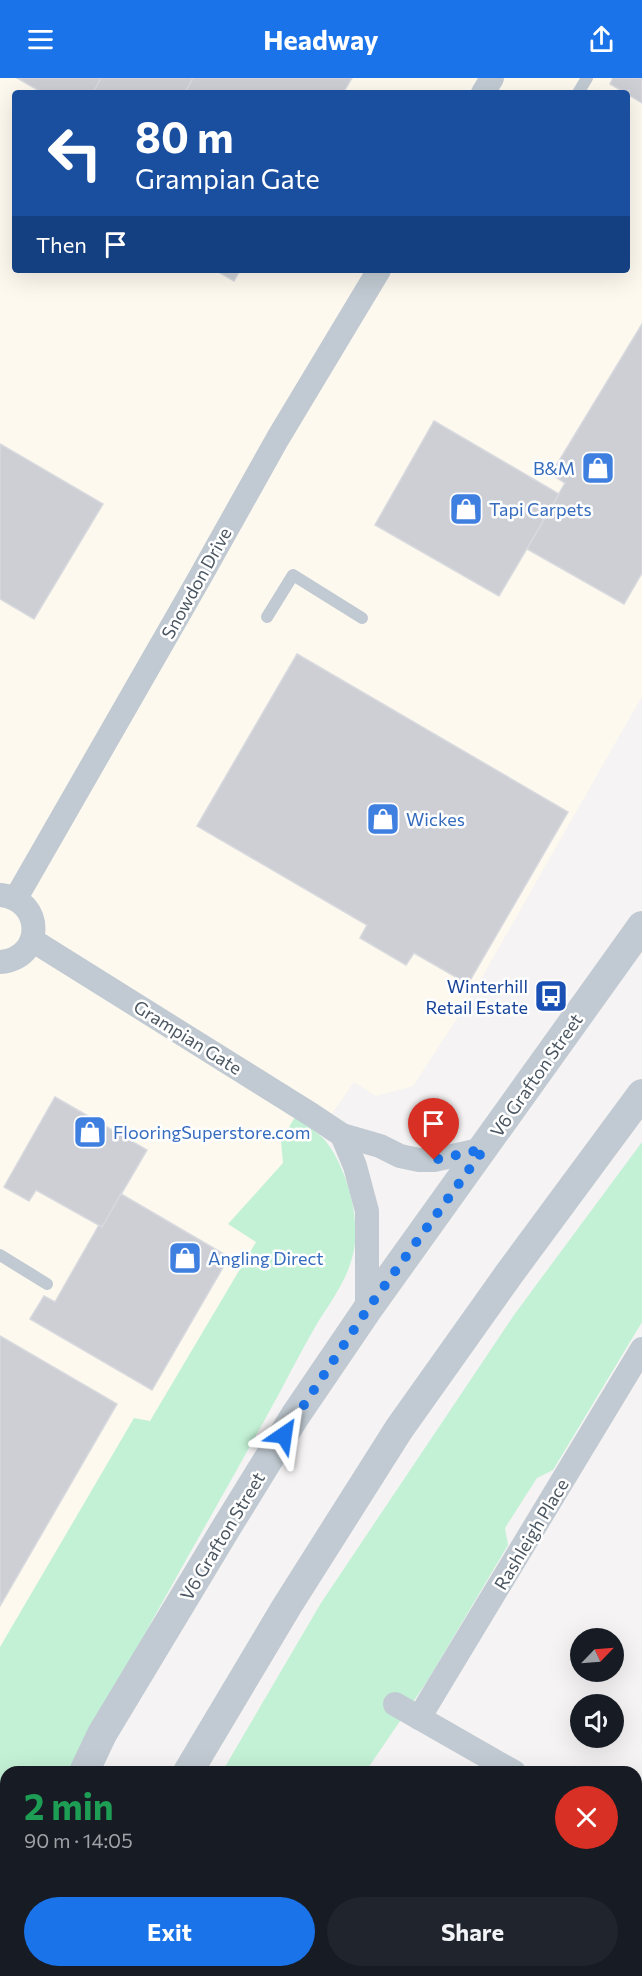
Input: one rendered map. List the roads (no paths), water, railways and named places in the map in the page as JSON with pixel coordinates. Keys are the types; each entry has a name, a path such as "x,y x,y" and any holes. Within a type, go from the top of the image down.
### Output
{"street":[{"name":"Snowdon Drive","path":"8,897 200,579 272,447 377,273"},
{"path":"0,962 9,962 20,957 27,950 32,940 34,925 28,909 8,897"},
{"name":"V6 Grafton Street","path":"87,1766 102,1734 295,1416 367,1310 642,926"},
{"name":"Grampian Gate","path":"32,940 342,1136 380,1146 400,1156 418,1160 434,1160 484,1149"},
{"path":"193,1766 287,1606 399,1429 509,1274 642,1094"},
{"path":"342,1136 355,1166 367,1211 367,1310"},
{"name":"Rashleigh Place","path":"419,1718 642,1349"},
{"path":"395,1704 503,1766"}],"lane":[{"path":"267,617 293,575 362,618"},
{"path":"0,1255 47,1284"}],"place":[{"name":"B&M","path":"598,468"},
{"name":"Tapi Carpets","path":"466,509"},
{"name":"Wickes","path":"383,819"},
{"name":"Winterhill Retail Estate","path":"551,996"},
{"name":"FlooringSuperstore.com","path":"90,1132"},
{"name":"Angling Direct","path":"185,1258"}]}
